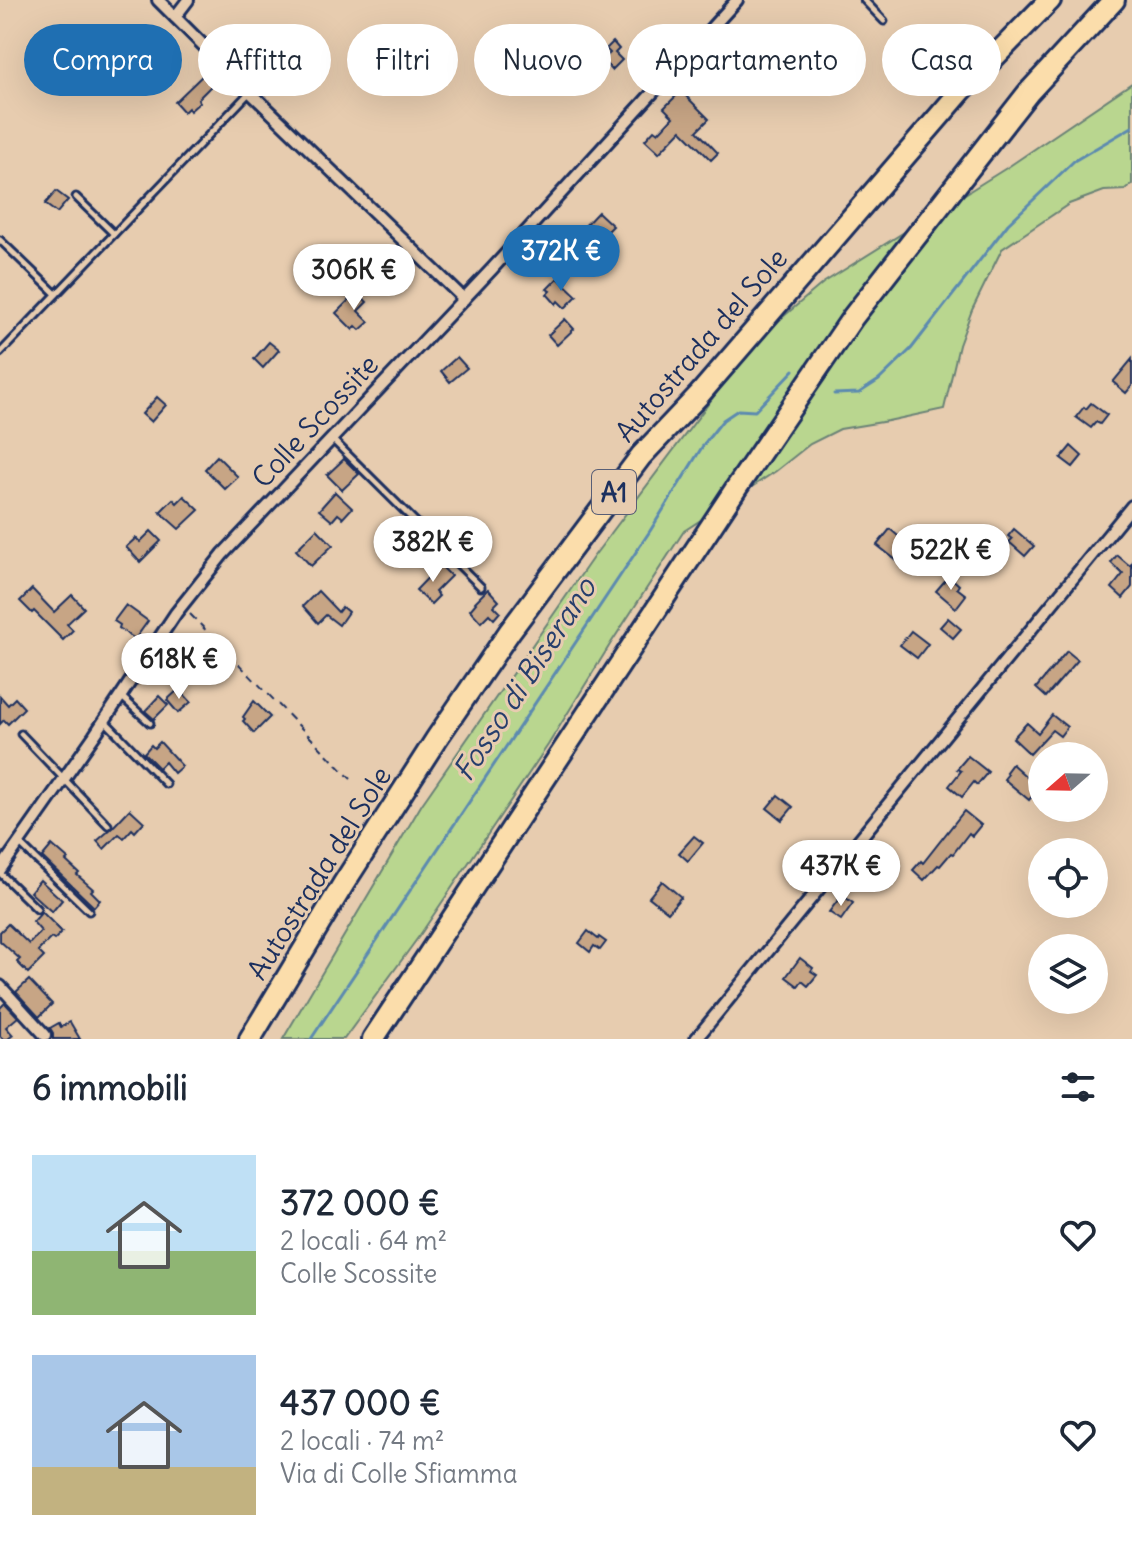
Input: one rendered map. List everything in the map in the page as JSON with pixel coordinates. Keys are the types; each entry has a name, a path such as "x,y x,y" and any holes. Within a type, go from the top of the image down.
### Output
{"highway":[{"name":"Autostrada del Sole","path":"250,1039 344,883 437,738 510,631 641,456 699,395 961,91 1050,0"},
{"path":"373,1039 737,487 853,317 1028,93 1114,0"}],"street":[{"path":"158,0 198,40"},
{"path":"175,17 188,0"},
{"name":"Colle Scossite","path":"0,872 182,606 223,554 464,299 737,0"},
{"path":"254,96 464,299"},
{"path":"696,1039 1132,506"},
{"path":"0,986 45,1035"}],"lane":[{"path":"864,0 884,21"},
{"path":"0,353 246,96"},
{"path":"76,197 114,234"},
{"path":"0,240 56,294"},
{"path":"331,438 481,587"},
{"path":"121,696 150,723"},
{"path":"105,720 166,784"},
{"path":"21,734 108,825"},
{"path":"19,843 89,911"},
{"path":"0,872 37,909"}],"path":[{"path":"182,606 351,779"}],"green space":[{"path":"1132,83 1132,184 1125,190 1104,191 1069,204 1002,249 972,310 959,345 944,409 840,429 810,444 776,471 684,531 548,745 420,935 344,1039 283,1039 422,804 594,556 757,339 823,283 1008,167"}],"building":[{"path":"613,42 619,49 615,53 622,60 612,70 611,69"},
{"path":"198,80 200,102 190,111 188,108 184,112 175,102"},
{"path":"676,96 686,96 709,119 697,131 718,153 711,160 681,130 659,153 645,140 654,130 658,133 673,117 664,108"},
{"path":"56,191 68,200 57,213 45,204"},
{"path":"598,212 613,226 595,244 581,230"},
{"path":"558,278 577,296 565,308 547,294 550,291 547,289"},
{"path":"357,292 367,302 358,311 369,322 360,330 356,326 353,330 336,313"},
{"path":"565,319 574,329 557,345 548,335"},
{"path":"269,342 279,350 263,368 254,359"},
{"path":"457,357 467,368 450,382 441,371"},
{"path":"1132,359 1132,386 1126,393 1113,382"},
{"path":"157,397 166,405 151,422 142,414"},
{"path":"1091,403 1107,415 1100,424 1096,422 1091,428 1076,417"},
{"path":"1071,446 1082,456 1073,467 1061,458"},
{"path":"217,456 238,477 225,489 205,469"},
{"path":"344,459 359,474 342,490 327,475"},
{"path":"335,492 352,508 343,518 338,514 332,521 319,510"},
{"path":"184,496 199,510 179,529 160,512 173,499 177,503"},
{"path":"411,525 422,536 411,548 399,537"},
{"path":"317,529 333,545 311,566 296,550"},
{"path":"890,529 913,549 901,564 877,545"},
{"path":"1014,529 1034,546 1025,556 1009,542 1012,539 1008,536"},
{"path":"151,531 161,541 140,562 126,547 136,538 140,542"},
{"path":"1117,555 1130,566 1132,563 1132,587 1123,598 1112,588 1123,574 1111,563"},
{"path":"440,565 451,576 435,592 439,596 431,604 416,590"},
{"path":"949,576 966,595 956,608 936,591"},
{"path":"32,589 54,612 72,595 84,608 67,624 73,630 63,640 20,601"},
{"path":"488,589 499,601 494,606 500,612 494,619 489,614 481,622 470,610"},
{"path":"318,591 338,612 342,607 348,612 339,625 326,615 318,623 303,606"},
{"path":"126,605 148,621 135,639 114,621"},
{"path":"948,618 961,629 953,638 940,627"},
{"path":"911,631 928,644 917,658 900,645"},
{"path":"1067,651 1078,660 1046,697 1036,688"},
{"path":"179,689 191,702 178,713 167,700"},
{"path":"0,696 8,705 15,698 24,708 8,724 4,720 0,724"},
{"path":"159,696 168,705 154,719 145,711"},
{"path":"254,701 270,717 254,733 243,717"},
{"path":"1052,715 1067,727 1060,736 1052,730 1041,742 1028,742 1028,752 1013,738 1027,723 1038,733"},
{"path":"160,742 182,766 174,773 165,762 159,768 144,753 151,745 154,748"},
{"path":"968,756 988,772 977,785 974,782 962,797 949,786"},
{"path":"1012,764 1028,778 1028,799 1004,779 1008,774 1006,772"},
{"path":"778,795 793,807 782,820 767,808"},
{"path":"130,809 144,822 124,838 119,834 104,849 97,841"},
{"path":"964,811 981,825 972,836 969,833 953,854 924,880 913,870 921,861 923,863"},
{"path":"694,836 703,843 688,861 679,853"},
{"path":"52,845 93,889 91,891 100,900 94,907 42,857"},
{"path":"40,880 62,900 52,912 30,892"},
{"path":"662,881 681,897 668,912 649,897"},
{"path":"842,895 853,903 841,920 829,912"},
{"path":"42,912 62,932 38,951 44,957 28,973 17,962 20,959 0,941 0,932 8,924 29,944 41,931 33,922"},
{"path":"588,931 606,942 600,950 594,946 590,952 579,943"},
{"path":"800,958 817,975 808,986 802,981 798,986 786,977"},
{"path":"29,980 52,1004 39,1017 16,992"},
{"path":"5,1003 18,1017 6,1027 13,1035 8,1039 0,1036 0,1008"},
{"path":"70,1022 80,1039 53,1039 50,1028"}],"waterway":[{"name":"Fosso di Biserano","path":"834,394 859,393 879,380 911,349 1008,224 1074,161 1132,127"},
{"name":"Fosso di Biserano","path":"311,1039 650,531 704,444 723,420 738,410 755,411 794,370"}]}
